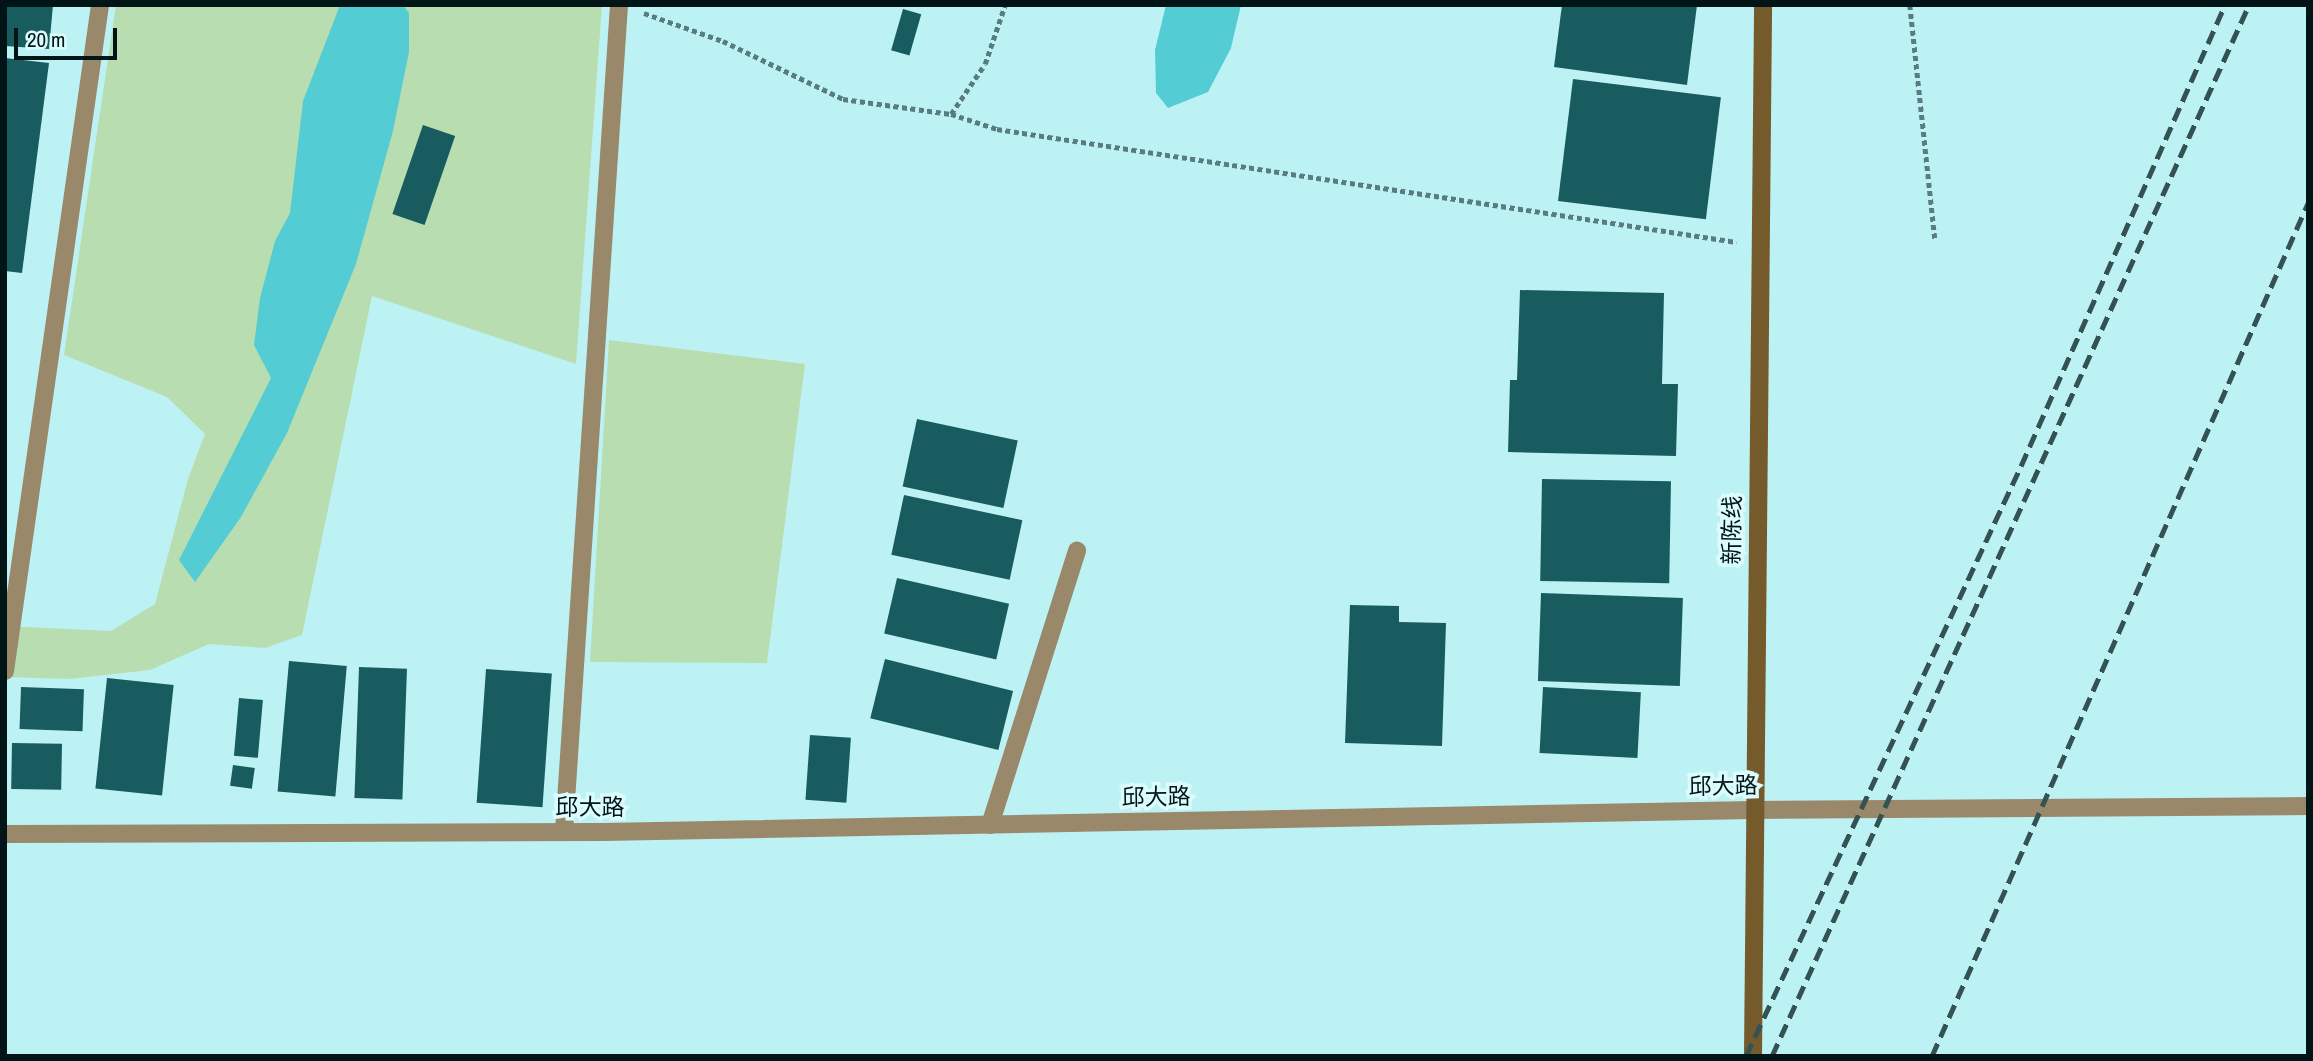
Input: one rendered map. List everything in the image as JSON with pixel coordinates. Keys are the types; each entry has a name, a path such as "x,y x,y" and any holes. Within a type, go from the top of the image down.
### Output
{"street":[{"path":"5,671 100,5"},
{"name":"新陈线","path":"1753,1056 1752,810 1763,5"},
{"path":"564,831 627,8"},
{"path":"990,825 1077,550"},
{"name":"邱大路","path":"5,834 564,831 1752,810 2308,806"}],"path":[{"path":"951,114 985,64 1005,5"},
{"path":"1910,5 1935,240"},
{"path":"627,8 723,41 843,99 951,114 997,129 1760,246"}],"green space":[{"path":"116,5 602,5 576,364 372,296 302,635 265,648 209,644 150,670 69,679 5,677 5,626 111,631 155,604 188,479 205,434 167,397 64,355"},
{"path":"609,340 805,364 767,663 590,662"}],"water":[{"path":"340,5 403,5 409,13 409,52 393,131 356,264 287,433 241,517 195,582 179,560 271,378 254,345 260,298 275,241 290,213 303,101"},
{"path":"1166,5 1241,5 1231,48 1208,92 1168,108 1156,93 1155,50"}],"building":[{"path":"5,5 53,5 49,49 5,46"},
{"path":"1562,5 1697,5 1687,85 1554,67"},
{"path":"903,9 921,14 909,56 891,50"},
{"path":"5,58 49,63 22,273 5,271"},
{"path":"1573,79 1721,97 1706,219 1558,201"},
{"path":"423,125 455,136 425,225 392,214"},
{"path":"1520,290 1664,293 1662,384 1678,384 1676,456 1508,452 1510,380 1517,380"},
{"path":"917,419 1018,440 1003,508 903,486"},
{"path":"1542,479 1671,481 1669,583 1540,581"},
{"path":"904,495 1022,520 1010,580 891,555"},
{"path":"897,578 1009,604 996,659 884,634"},
{"path":"1541,593 1683,598 1680,686 1538,681"},
{"path":"1350,605 1399,606 1399,622 1446,623 1442,746 1345,743"},
{"path":"885,659 1013,691 998,750 870,718"},
{"path":"289,661 347,666 335,797 278,792"},
{"path":"359,667 407,669 402,800 354,798"},
{"path":"486,669 552,674 542,807 477,803"},
{"path":"107,678 174,685 162,795 95,788"},
{"path":"21,687 84,689 82,731 20,729"},
{"path":"1543,687 1641,692 1637,758 1540,753"},
{"path":"239,698 263,700 258,758 234,756"},
{"path":"810,735 851,738 846,803 805,800"},
{"path":"12,743 62,744 61,790 11,789"},
{"path":"233,765 255,768 252,789 230,786"}],"railway":[{"path":"1746,1056 2021,466 2225,5"},
{"path":"1772,1056 2249,5"},
{"path":"1932,1056 2308,203"}]}
